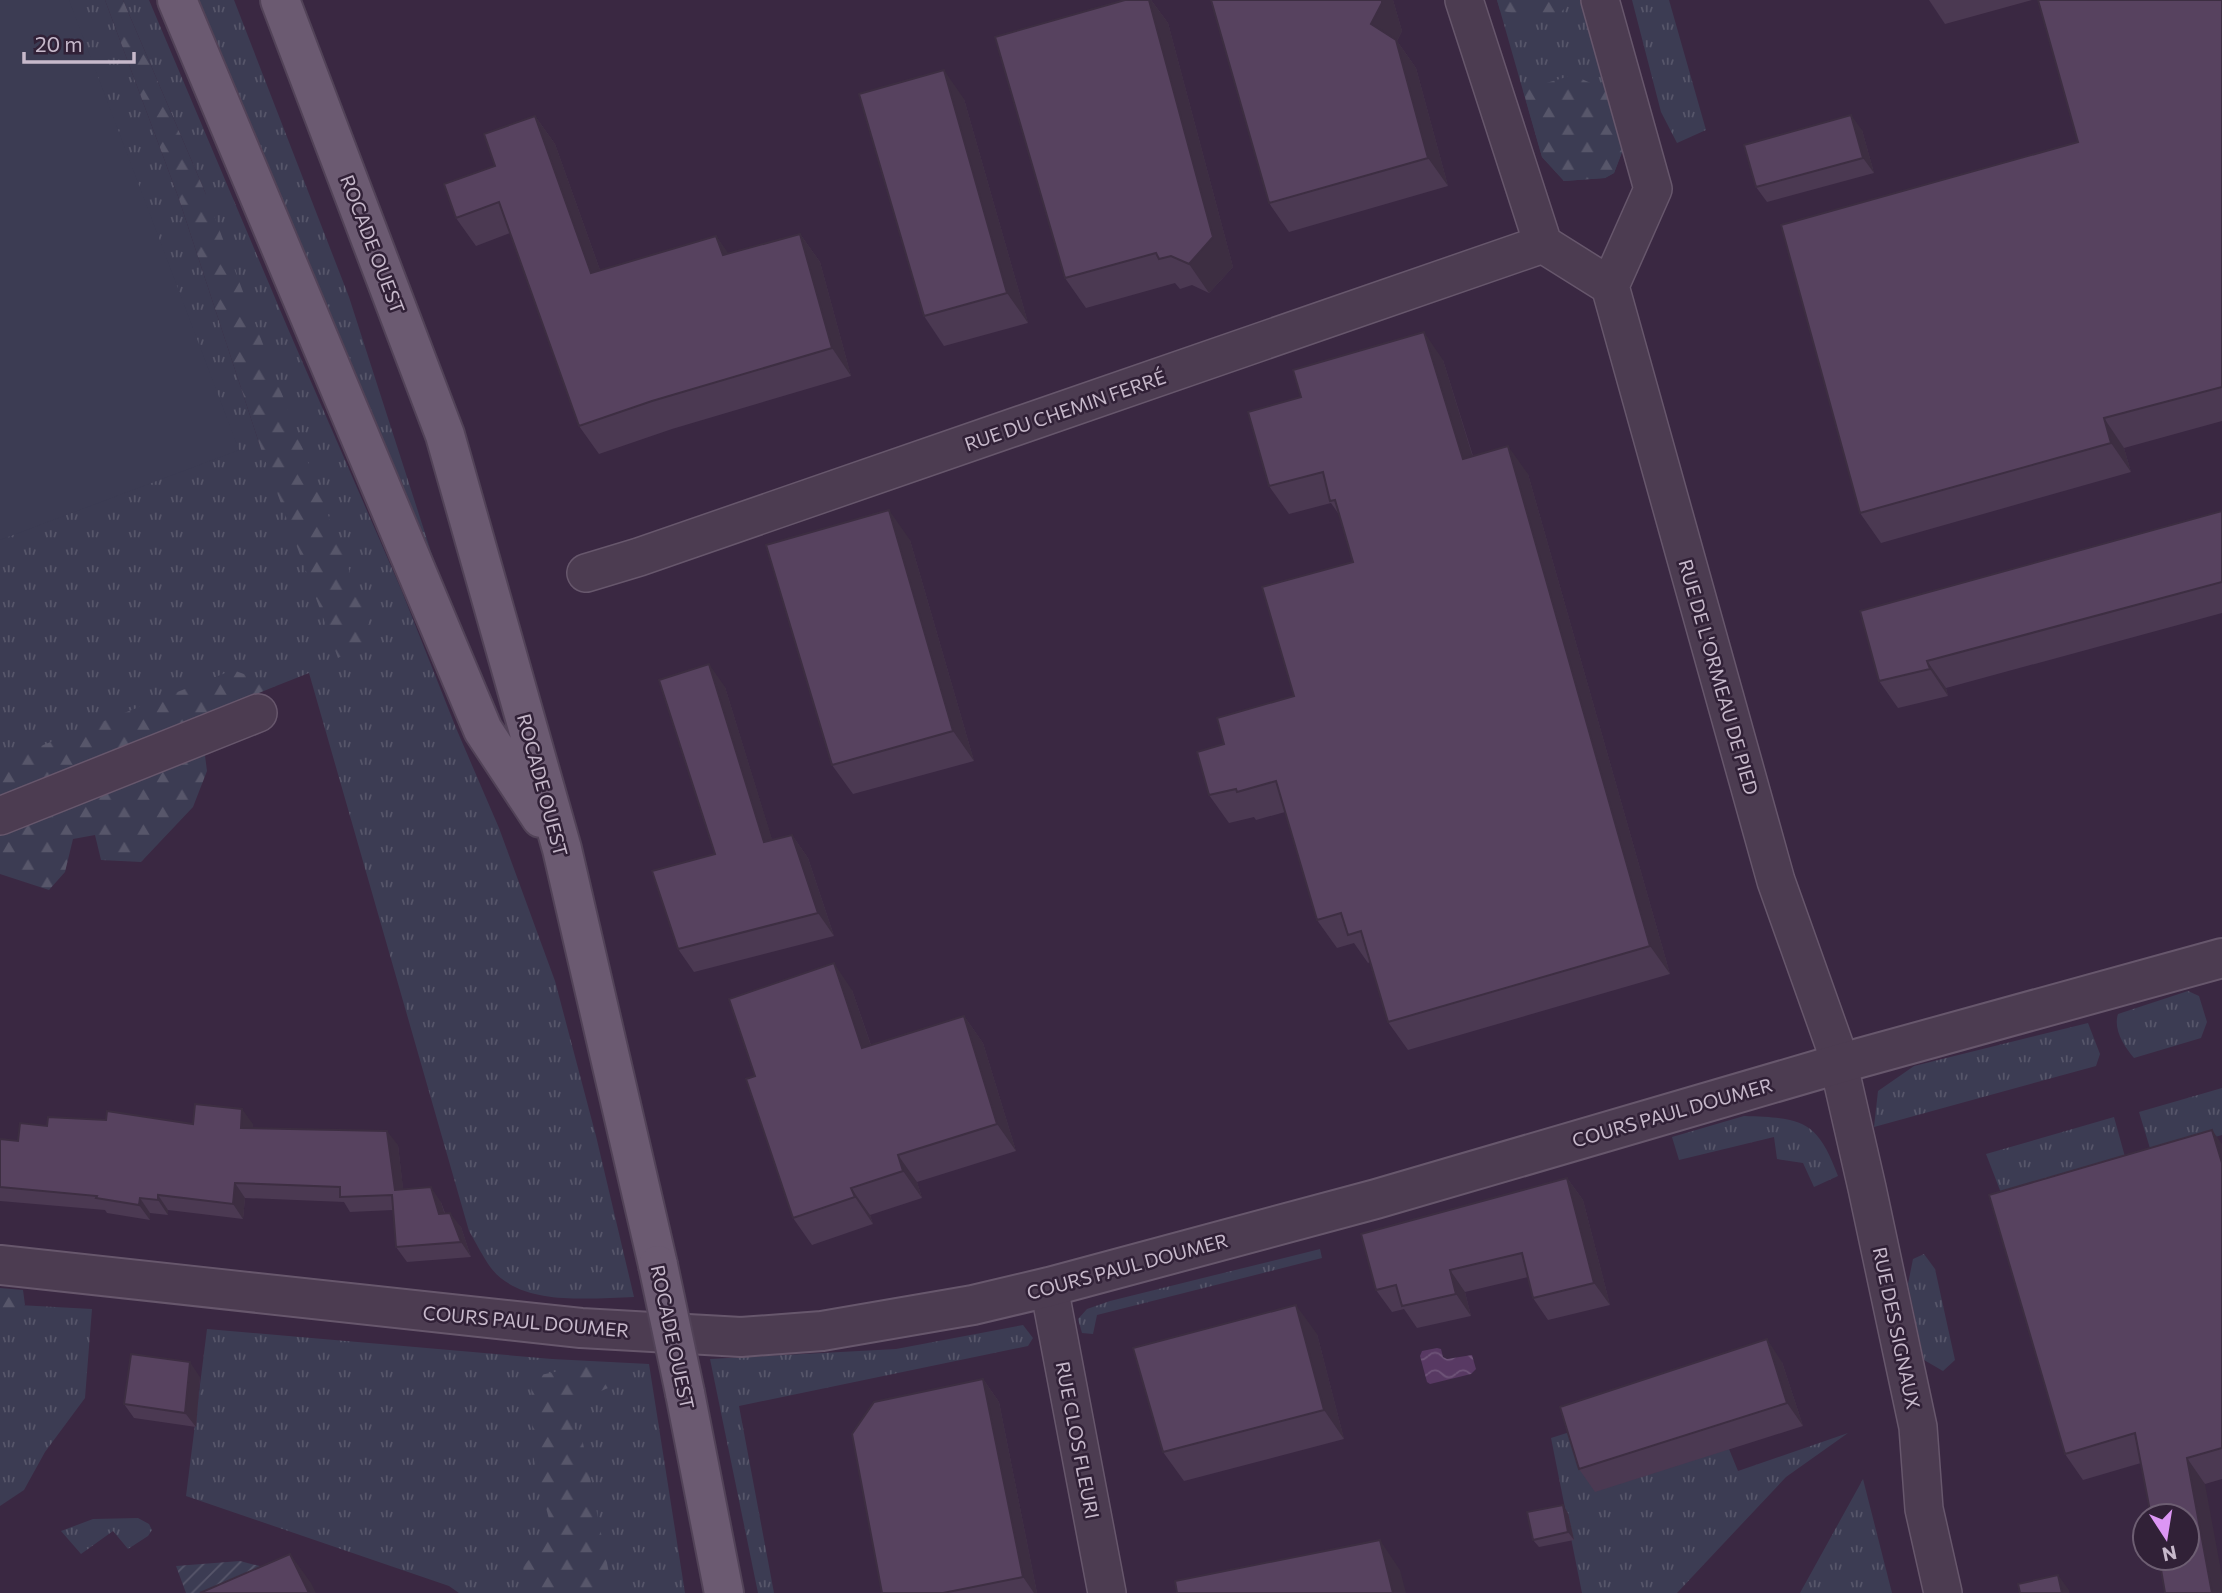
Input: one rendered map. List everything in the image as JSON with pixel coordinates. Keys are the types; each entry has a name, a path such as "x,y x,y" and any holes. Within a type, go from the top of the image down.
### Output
{"main road":[{"path":"177,0 483,730 562,849"},
{"name":"ROCADE OUEST","path":"280,0 446,435 562,849 658,1265 724,1593"}],"street":[{"path":"1464,0 1543,244 1610,286 1653,189 1600,0"},
{"name":"RUE DU CHEMIN FERRÉ","path":"586,573 1543,244"},
{"name":"RUE DE L'ORMEAU DE PIED","path":"1610,286 1776,881 1834,1044 1838,1064"},
{"path":"0,816 258,713"},
{"name":"COURS PAUL DOUMER","path":"0,1265 581,1328 741,1337 822,1331 973,1306 1049,1287 1376,1199 1838,1064 2222,958"},
{"name":"RUE DES SIGNAUX","path":"1838,1064 1918,1427 1924,1508 1943,1593"},
{"name":"RUE CLOS FLEURI","path":"1049,1287 1107,1593"}],"green space":[{"path":"0,0 105,0 179,199 261,449 205,192 123,0 149,0 401,589 499,828 555,981 596,1136 634,1297 578,1299 538,1295 520,1289 491,1268 469,1231 309,673 276,686 0,768"},
{"path":"0,0 69,0 239,450 0,540"},
{"path":"105,0 123,0 205,192 375,638 338,658 261,449 179,199"},
{"path":"198,0 234,0 349,297 433,558"},
{"path":"1497,0 1580,0 1624,147 1614,173 1605,178 1564,181 1542,157"},
{"path":"1497,0 1573,0 1550,23 1500,10"},
{"path":"1632,0 1669,0 1706,130 1677,143 1661,112"},
{"path":"1573,75 1608,91 1624,147 1614,173 1605,178 1564,181 1542,157 1523,90"},
{"path":"233,670 276,686 200,717 207,771 193,807 141,862 101,860 95,835 73,839 65,872 49,890 0,874 0,762"},
{"path":"2188,991 2199,996 2207,1022 2201,1038 2134,1058 2118,1031 2118,1014"},
{"path":"2088,1023 2100,1054 2096,1066 1874,1127 1878,1091 1914,1066"},
{"path":"2222,1088 2222,1135 2152,1155 2139,1112"},
{"path":"1744,1116 1780,1118 1805,1125 1823,1143 1838,1176 1814,1187 1803,1163 1777,1159 1774,1137 1679,1160 1672,1137"},
{"path":"2114,1117 2127,1164 2003,1198 1986,1154"},
{"path":"1320,1249 1322,1258 1097,1315 1093,1334 1082,1333 1078,1319 1087,1309"},
{"path":"1924,1254 1935,1269 1955,1360 1943,1371 1924,1360 1908,1284 1913,1259"},
{"path":"0,1288 23,1290 25,1305 0,1325"},
{"path":"0,1304 92,1309 85,1398 45,1452 24,1490 0,1506"},
{"path":"1023,1325 1033,1338 1028,1346 739,1406 774,1593 758,1593 710,1359 896,1349"},
{"path":"207,1329 552,1359 649,1364 685,1593 459,1593 449,1586 186,1496"},
{"path":"602,1362 608,1388 580,1400 564,1414 582,1438 613,1593 526,1593 523,1566 553,1535 533,1456 531,1377"},
{"path":"1576,1430 1729,1449 1738,1471 1848,1433 1786,1477 1677,1593 1582,1593 1551,1438"},
{"path":"1863,1479 1892,1593 1800,1593"},
{"path":"138,1518 149,1524 152,1530 148,1536 128,1549 113,1531 81,1554 61,1531 93,1519"},
{"path":"240,1561 271,1569 289,1593 186,1593 176,1566"}],"water":[{"path":"1441,1349 1443,1357 1447,1359 1472,1355 1476,1369 1471,1374 1430,1384 1427,1382 1420,1356 1422,1351"}],"building":[{"path":"1125,0 1149,0 1213,237 1189,264 1171,256 1159,259 1156,253 1065,278 995,37"},
{"path":"1211,0 1382,0 1371,24 1396,40 1428,158 1269,203"},
{"path":"2038,0 2222,0 2222,387 2104,418 2111,443 1860,513 1781,225 2078,142"},
{"path":"944,70 1007,293 924,316 859,94"},
{"path":"1851,115 1863,158 1756,187 1744,145"},
{"path":"535,116 591,273 716,236 723,255 800,234 832,348 652,401 579,426 499,202 456,218 444,184 495,166 484,134"},
{"path":"1424,332 1463,459 1508,446 1650,946 1388,1022 1361,931 1348,935 1341,913 1317,920 1276,781 1237,792 1236,789 1209,795 1197,752 1224,744 1217,718 1294,696 1262,587 1353,562 1335,500 1330,501 1323,472 1269,486 1248,412 1301,397 1293,370"},
{"path":"889,510 953,731 832,765 766,545"},
{"path":"2222,511 2222,582 1927,661 1930,669 1879,681 1860,611"},
{"path":"709,664 764,842 792,835 818,913 678,949 652,871 715,854 659,680"},
{"path":"834,963 862,1048 964,1016 997,1124 898,1155 903,1171 851,1188 855,1197 793,1218 746,1079 755,1076 729,999"},
{"path":"195,1104 242,1109 241,1128 387,1131 395,1190 431,1187 439,1214 450,1213 461,1242 396,1247 392,1195 340,1197 340,1187 235,1183 233,1204 158,1195 158,1200 140,1198 139,1205 96,1198 97,1196 0,1187 0,1139 18,1141 20,1123 47,1126 48,1117 106,1120 107,1111 193,1124"},
{"path":"2212,1130 2222,1163 2222,1448 2187,1458 2195,1502 2148,1502 2135,1433 2065,1454 1989,1195"},
{"path":"1567,1178 1594,1283 1533,1298 1522,1253 1450,1270 1456,1294 1402,1306 1396,1285 1376,1290 1361,1234"},
{"path":"1296,1305 1324,1410 1163,1452 1133,1348"},
{"path":"1767,1339 1787,1403 1579,1469 1560,1407"},
{"path":"131,1354 190,1362 185,1413 124,1404"},
{"path":"983,1379 1023,1577 943,1593 882,1593 852,1434 874,1402"},
{"path":"1563,1505 1568,1532 1533,1540 1527,1512"},
{"path":"2201,1534 2212,1593 2165,1593 2161,1572 2201,1572"},
{"path":"1380,1540 1393,1593 1177,1593 1175,1581"},
{"path":"290,1554 309,1593 200,1593"},
{"path":"2058,1575 2062,1593 2020,1593 2018,1584"}]}
